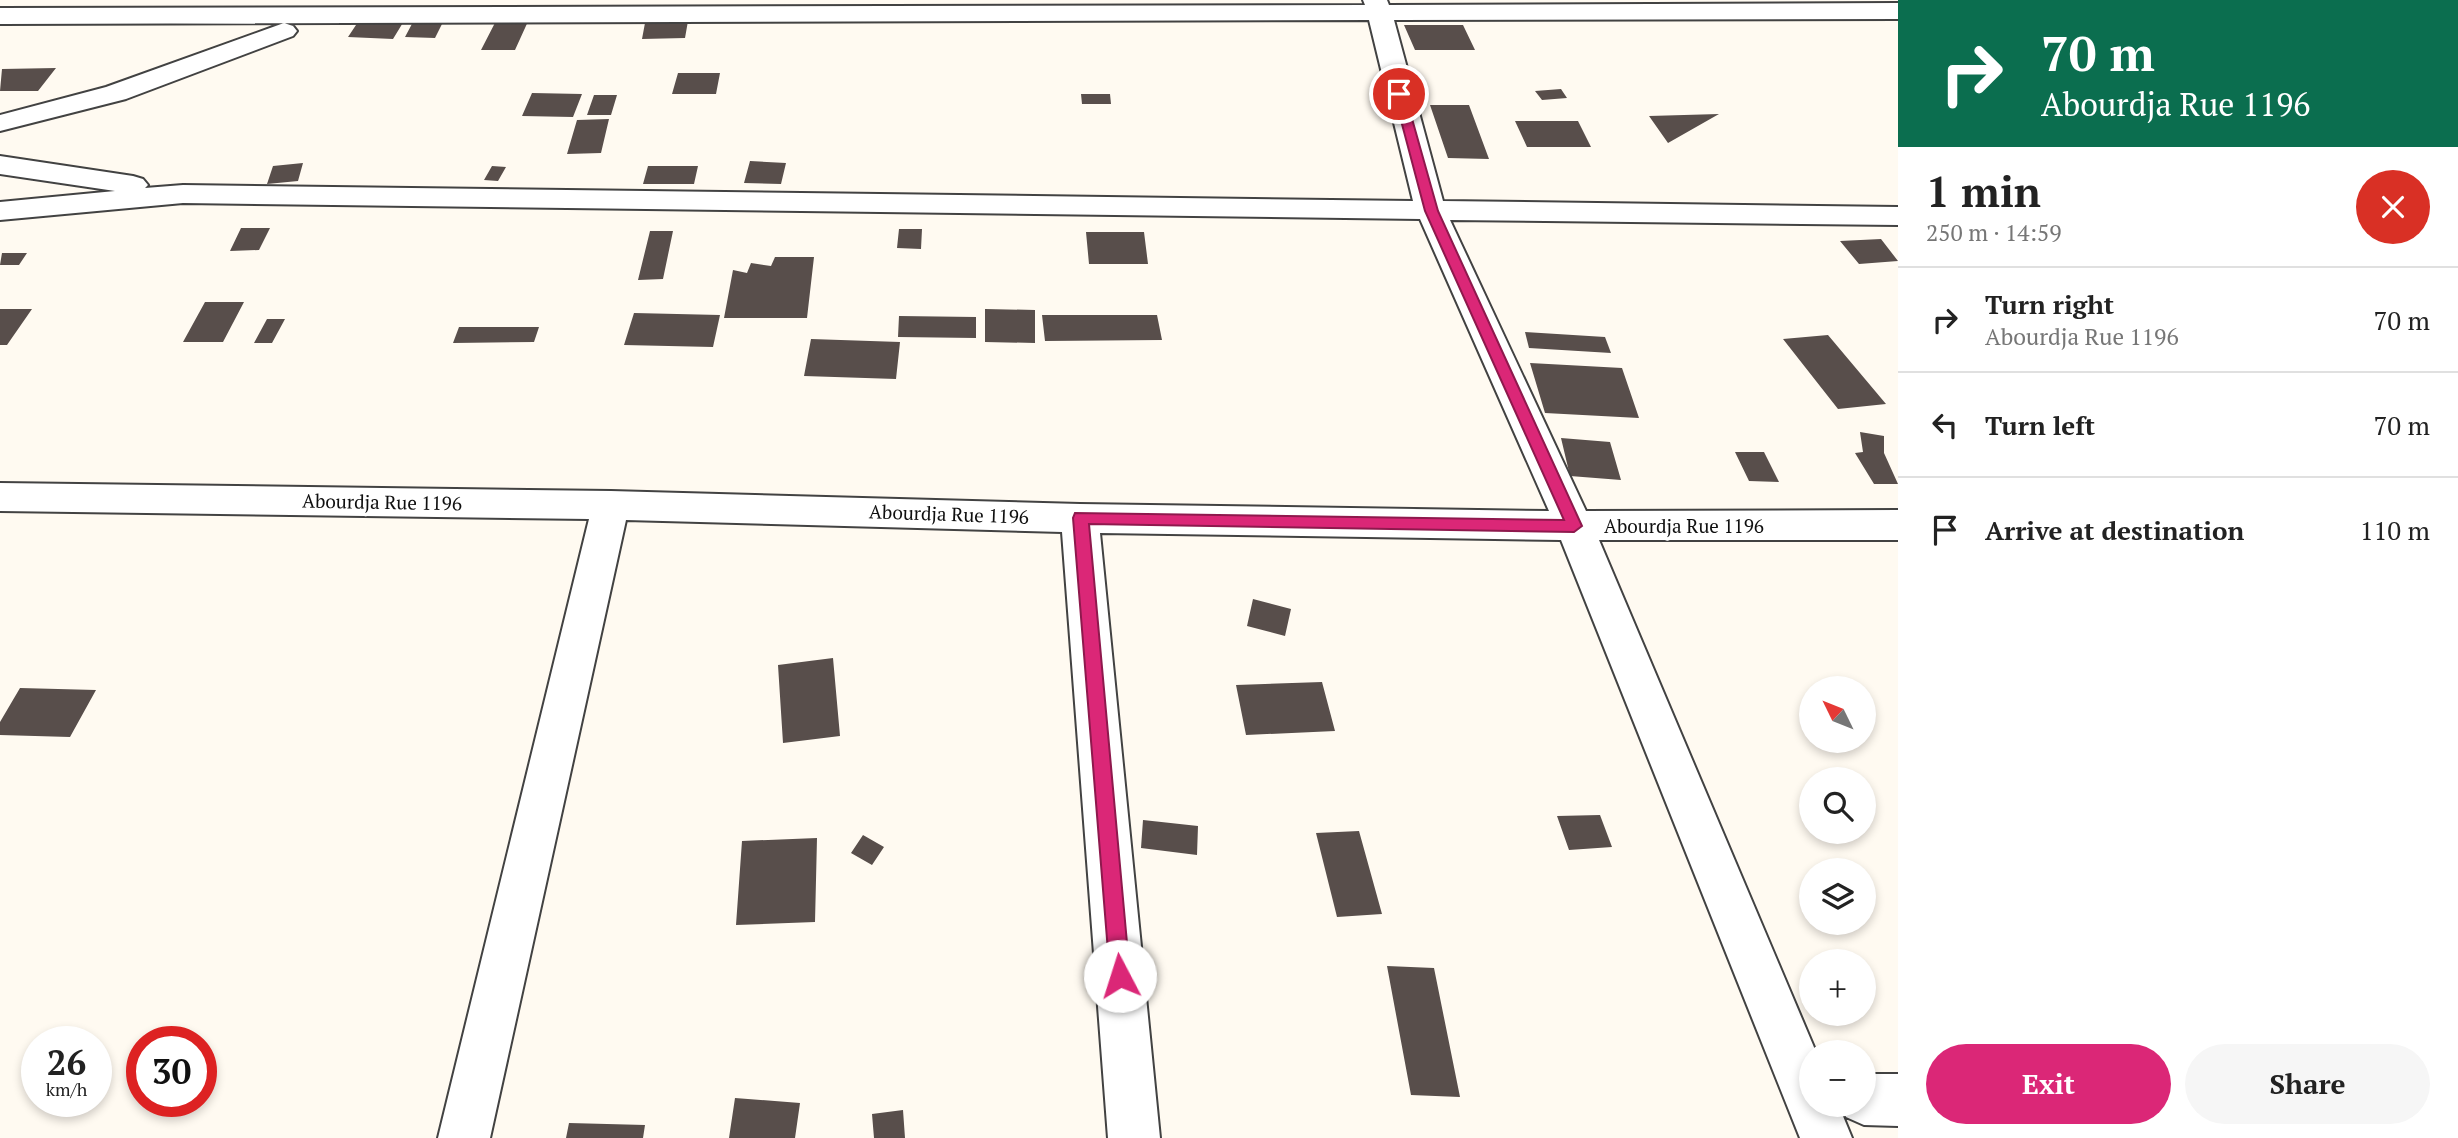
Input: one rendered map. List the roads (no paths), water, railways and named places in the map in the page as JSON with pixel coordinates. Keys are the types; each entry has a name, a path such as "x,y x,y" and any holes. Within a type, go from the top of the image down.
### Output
{"street":[{"path":"0,16 1377,6 1898,11"},
{"path":"1377,6 1431,211 1574,526 1799,1072"},
{"path":"0,123 116,93 284,31"},
{"path":"0,165 183,194"},
{"path":"0,211 183,194 1898,216"},
{"name":"Abourdja Rue 1196","path":"0,497 611,505 1080,518 1574,526 1898,525"},
{"path":"464,1138 611,505"},
{"path":"1080,518 1133,1138"},
{"path":"1876,1099 1898,1100"}]}
